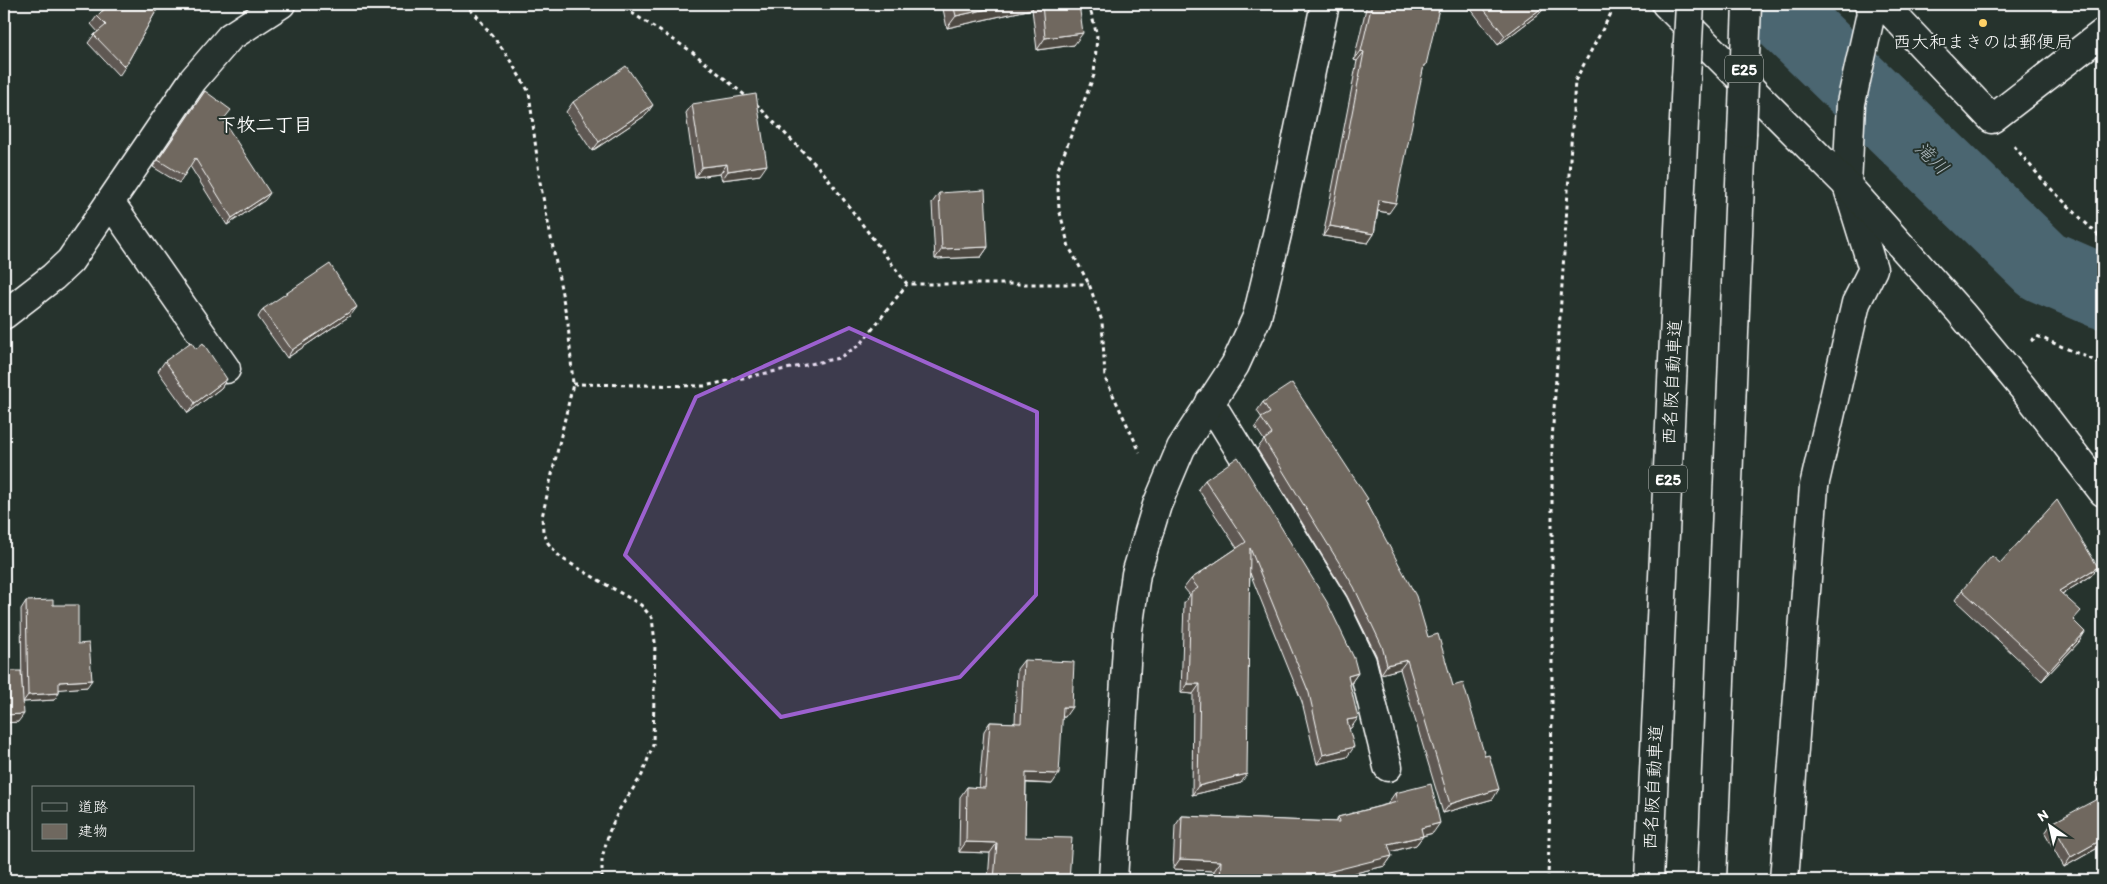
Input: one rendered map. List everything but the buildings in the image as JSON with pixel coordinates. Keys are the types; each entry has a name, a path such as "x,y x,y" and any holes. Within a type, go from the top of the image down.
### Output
{"main road":[{"path":"4,315 53,277 70,261 193,80 230,37 281,4"},
{"path":"1112,880 1128,630 1136,574 1157,505 1181,448 1235,365 1256,317 1277,234 1325,4"},
{"path":"1666,4 1846,185 1961,312 2004,364 2103,492"},
{"name":"西名阪自動車道","path":"1649,880 1690,4"},
{"name":"E25","path":"1712,880 1747,4"},
{"path":"1784,880 1814,486 1856,303 1873,269 1846,185 1851,104 1875,7 1992,119 2103,33"},
{"path":"110,202 226,369"},
{"path":"1210,402 1334,604 1362,662 1388,767"}],"path":[{"path":"464,4 505,52 529,92 540,182 568,324 573,384 542,517 542,531 548,543 561,558 641,605 652,618 656,642 653,745 642,775 619,810 609,832 602,858 602,880"},
{"path":"618,4 691,51 748,98"},
{"path":"1089,4 1097,36 1094,75 1057,172 1058,209 1069,247 1089,284 1102,321 1105,378 1140,453"},
{"path":"1548,880 1552,717 1552,441 1575,81 1616,4"},
{"path":"755,104 823,172 907,284"},
{"path":"1992,119 2046,184 2103,240"},
{"path":"573,384 704,386 839,358 861,344 907,284"},
{"path":"907,284 1089,284"},
{"path":"2004,364 2037,336 2103,364"}],"highlighted area":[{"path":"849,328 1037,412 1036,595 960,677 781,717 625,555 696,397"}],"waterway":[{"name":"滝川","path":"1773,4 2043,266 2103,292"}],"place":[{"name":"西大和まきのは郵便局","path":"1983,23"}],"district":[{"name":"下牧二丁目","path":"265,124"}]}
